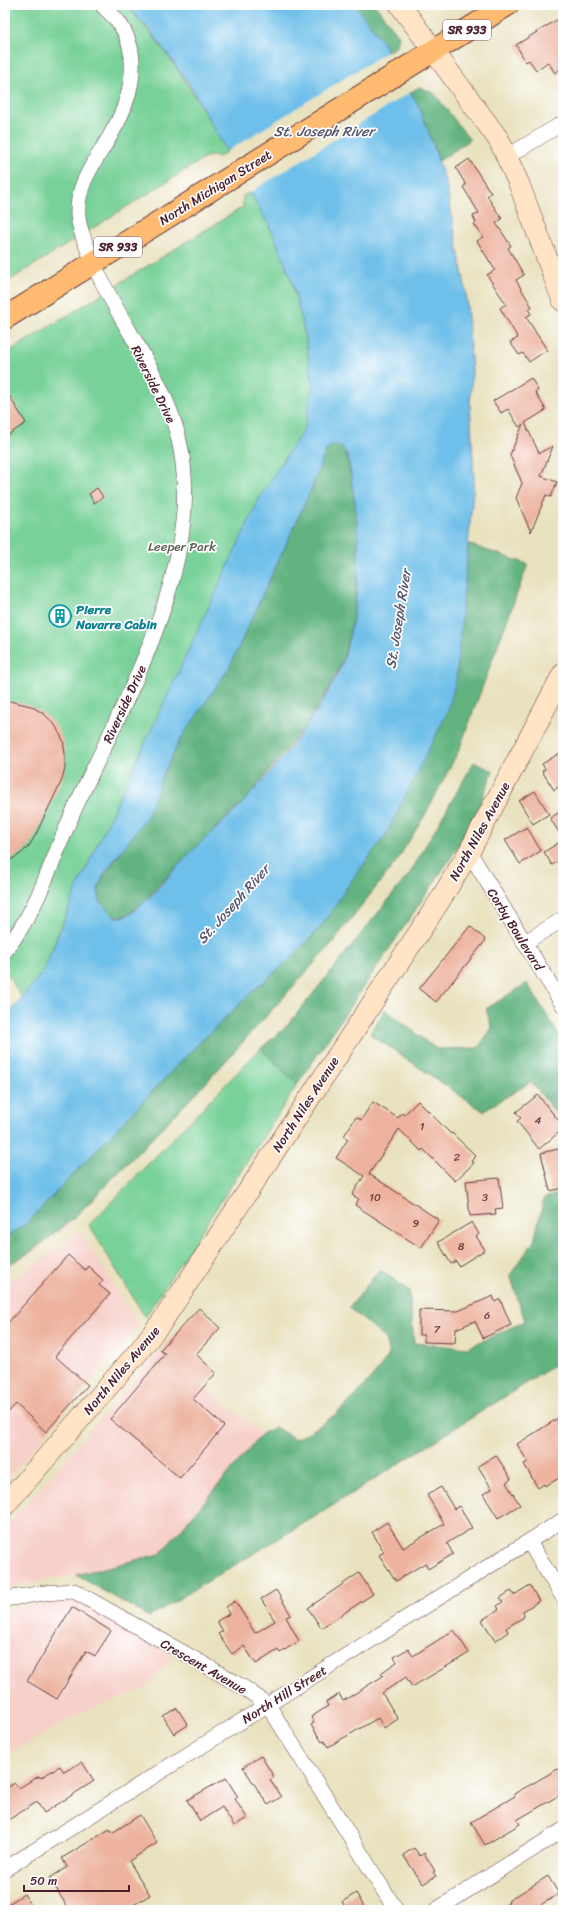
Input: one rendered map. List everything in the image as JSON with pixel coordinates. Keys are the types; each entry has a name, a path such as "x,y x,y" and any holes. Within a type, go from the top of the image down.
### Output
{"main road":[{"name":"North Michigan Street","path":"5,318 507,5"}],"street":[{"name":"Riverside Drive","path":"5,951 16,938 43,889 71,818 139,673 165,603 175,567 185,499 184,468 180,444 169,408 152,374 105,290 78,220 78,202 86,173 120,118 130,90 132,70 131,53 126,37 119,23 102,5"},
{"path":"400,5 499,140 508,156 563,301"},
{"path":"508,156 563,123"},
{"name":"North Niles Avenue","path":"5,1505 130,1362 163,1320 435,908 469,852 563,674"},
{"name":"Corby Boulevard","path":"469,852 563,1005"},
{"path":"524,942 563,919"},
{"name":"North Hill Street","path":"5,1868 563,1520"},
{"path":"529,1542 563,1597"},
{"name":"Crescent Avenue","path":"5,1599 52,1592 74,1591 213,1670 268,1705 396,1910"},
{"path":"436,1910 563,1830"}],"shaded area":[{"path":"80,1231 139,1326 5,1482 5,1283 28,1270"},
{"path":"159,1351 262,1434 160,1554 76,1575 5,1587 5,1529"},
{"path":"70,1598 76,1600 172,1656 146,1688 76,1715 5,1757 5,1611"}],"green space":[{"path":"5,5 126,5 169,57 228,151 219,157 208,156 5,283"},
{"path":"355,5 375,5 399,36 397,46 388,52 380,38"},
{"path":"419,87 434,93 470,140 439,161 419,107 411,92"},
{"name":"Leeper Park","path":"250,192 272,231 292,281 305,334 313,386 309,405 357,509 64,920 44,970 22,998 5,970 5,354 243,207 243,196"},
{"path":"338,444 344,449 348,462 357,509 359,561 353,619 343,660 328,690 306,725 247,798 183,860 141,904 128,915 115,917 100,901 100,883 106,872 117,858 180,740 229,668 310,492 326,450 333,445"},
{"path":"468,544 528,564 459,750 425,815 396,862 328,948 203,1086 73,1219 32,1251 5,1267 5,1237 25,1225 184,1058 255,989 286,963 385,836 463,599"},
{"path":"474,762 493,771 479,806 454,853 297,1085 261,1048 287,1026 410,873"},
{"path":"527,983 563,1042 563,1122 531,1082 483,1111 370,1034 385,1009 436,1049 478,1048 492,1028 486,1009"},
{"path":"261,1048 297,1085 145,1317 89,1225"},
{"path":"563,1192 563,1360 321,1513 149,1617 76,1575 160,1554 262,1434 275,1427 295,1439 309,1432 336,1414 359,1392 389,1355 385,1338 349,1308 380,1269 409,1291 414,1343 467,1348 525,1321 510,1275 534,1241 544,1198"}],"water":[{"name":"St. Joseph River","path":"126,5 355,5 380,38 419,107 446,184 466,292 472,372 470,402 474,480 456,680 448,711 385,836 354,877 322,925 286,963 255,989 184,1058 25,1225 5,1237 5,1019 44,970 76,890 261,495 304,429 313,386 305,334 292,281 272,231 189,84 149,29","holes":["333,445 339,446 346,453 350,466 357,522 358,580 353,618 344,658 334,680 313,716 301,733 275,766 241,804 191,852 138,908 127,916 115,917 100,902 98,889 104,874 147,817 163,774 180,740 229,668 310,492 326,450"]}],"pier":[{"path":"390,50 412,91 249,193 226,152"}],"building":[{"path":"563,16 563,67 555,73 548,62 536,70 529,60 526,62 516,45"},
{"path":"469,159 491,193 487,196 502,219 496,223 511,246 508,248 524,275 516,280 532,307 528,309 531,314 526,317 547,350 529,362 523,353 519,355 510,342 518,338 500,308 506,304 487,275 495,270 477,241 483,237 474,224 476,223 473,216 479,213 463,187 466,185 456,168"},
{"path":"531,378 538,390 535,392 546,410 525,423 539,453 553,446 541,476 557,482 551,497 546,495 531,532 516,498 522,483 510,455 523,424 519,427 508,409 501,413 493,401"},
{"path":"5,389 26,423 5,437"},
{"path":"97,488 103,497 94,503 89,494"},
{"name":"Pierre Navarre Cabin","path":"57,606 71,616 63,626 50,617"},
{"path":"5,700 31,706 44,714 55,725 63,740 65,769 61,782 29,846 19,855 5,863"},
{"path":"563,751 563,784 554,790 542,771 545,769 542,764"},
{"path":"535,791 549,814 533,824 519,801"},
{"path":"563,810 563,839 550,818"},
{"path":"527,827 541,851 520,864 505,840"},
{"path":"563,840 563,858 552,865 544,852"},
{"path":"470,926 486,940 436,1002 419,989"},
{"path":"538,1095 563,1126 563,1129 539,1149 517,1121 521,1118 516,1112"},
{"path":"418,1101 451,1134 452,1133 476,1156 471,1161 474,1163 455,1181 423,1149 421,1151 399,1129 369,1174 439,1220 421,1248 355,1205 359,1199 352,1195 364,1176 336,1158 348,1139 344,1136 356,1117 361,1120 373,1102 398,1118 402,1113 404,1115"},
{"path":"563,1148 563,1188 550,1191 541,1153"},
{"path":"499,1178 503,1208 495,1209 496,1214 470,1216 466,1181"},
{"path":"472,1222 479,1234 476,1236 485,1250 459,1266 456,1261 451,1264 438,1242"},
{"path":"68,1255 85,1270 88,1266 103,1280 99,1285 110,1294 55,1356 88,1385 46,1432 16,1404 5,1416 5,1326"},
{"path":"493,1296 495,1302 500,1299 511,1325 483,1338 475,1321 456,1329 455,1343 424,1342 424,1335 419,1335 419,1310 458,1311"},
{"path":"199,1308 220,1328 196,1354 216,1373 193,1399 224,1426 180,1478 110,1419 165,1354 160,1350"},
{"path":"563,1415 563,1476 545,1486 544,1484 538,1488 524,1464 528,1462 517,1444"},
{"path":"496,1455 511,1479 506,1483 520,1505 498,1518 483,1494 492,1489 478,1466"},
{"path":"441,1487 454,1509 459,1506 472,1528 447,1543 453,1554 428,1569 425,1563 396,1581 379,1555 384,1552 372,1532 387,1522 403,1548 444,1524 427,1495"},
{"path":"359,1573 373,1594 321,1628 308,1608"},
{"path":"530,1585 539,1601 523,1611 524,1617 506,1628 508,1632 495,1641 482,1620 499,1609 497,1606 503,1602 500,1598 511,1591 514,1595"},
{"path":"276,1590 291,1615 286,1617 299,1641 280,1653 278,1650 256,1664 244,1646 232,1654 218,1634 223,1631 217,1621 229,1614 226,1607 235,1601 255,1633 275,1621 261,1599"},
{"path":"72,1607 111,1631 95,1656 86,1651 57,1699 27,1681"},
{"path":"454,1630 469,1653 412,1687 406,1677 382,1693 398,1719 384,1728 378,1718 328,1747 324,1741 322,1742 311,1725 314,1723 311,1717 328,1706 326,1702 339,1694 343,1701 383,1676 381,1673 397,1662 394,1657 408,1649 413,1656"},
{"path":"177,1708 188,1725 174,1734 163,1716"},
{"path":"261,1756 274,1777 270,1780 281,1797 268,1805 243,1767"},
{"path":"82,1762 94,1781 44,1813 37,1802 5,1822 5,1789 15,1783 19,1788 60,1766 64,1772"},
{"path":"563,1766 563,1793 517,1820 520,1824 485,1845 471,1822 515,1796 514,1794"},
{"path":"226,1778 238,1797 235,1799 247,1818 234,1826 222,1807 200,1821 187,1800"},
{"path":"140,1815 157,1843 129,1861 150,1895 125,1910 69,1910 50,1878 67,1867 62,1858 110,1829 112,1833"},
{"path":"414,1848 420,1856 424,1853 435,1871 433,1872 436,1876 423,1884 403,1855"},
{"path":"548,1876 559,1894 532,1910 496,1910 509,1903 508,1901"},
{"path":"356,1893 366,1910 347,1910 342,1902"},
{"path":"24,1894 34,1910 5,1910 5,1906"}],"place":[{"name":"Pierre Navarre Cabin","path":"60,616"}]}
